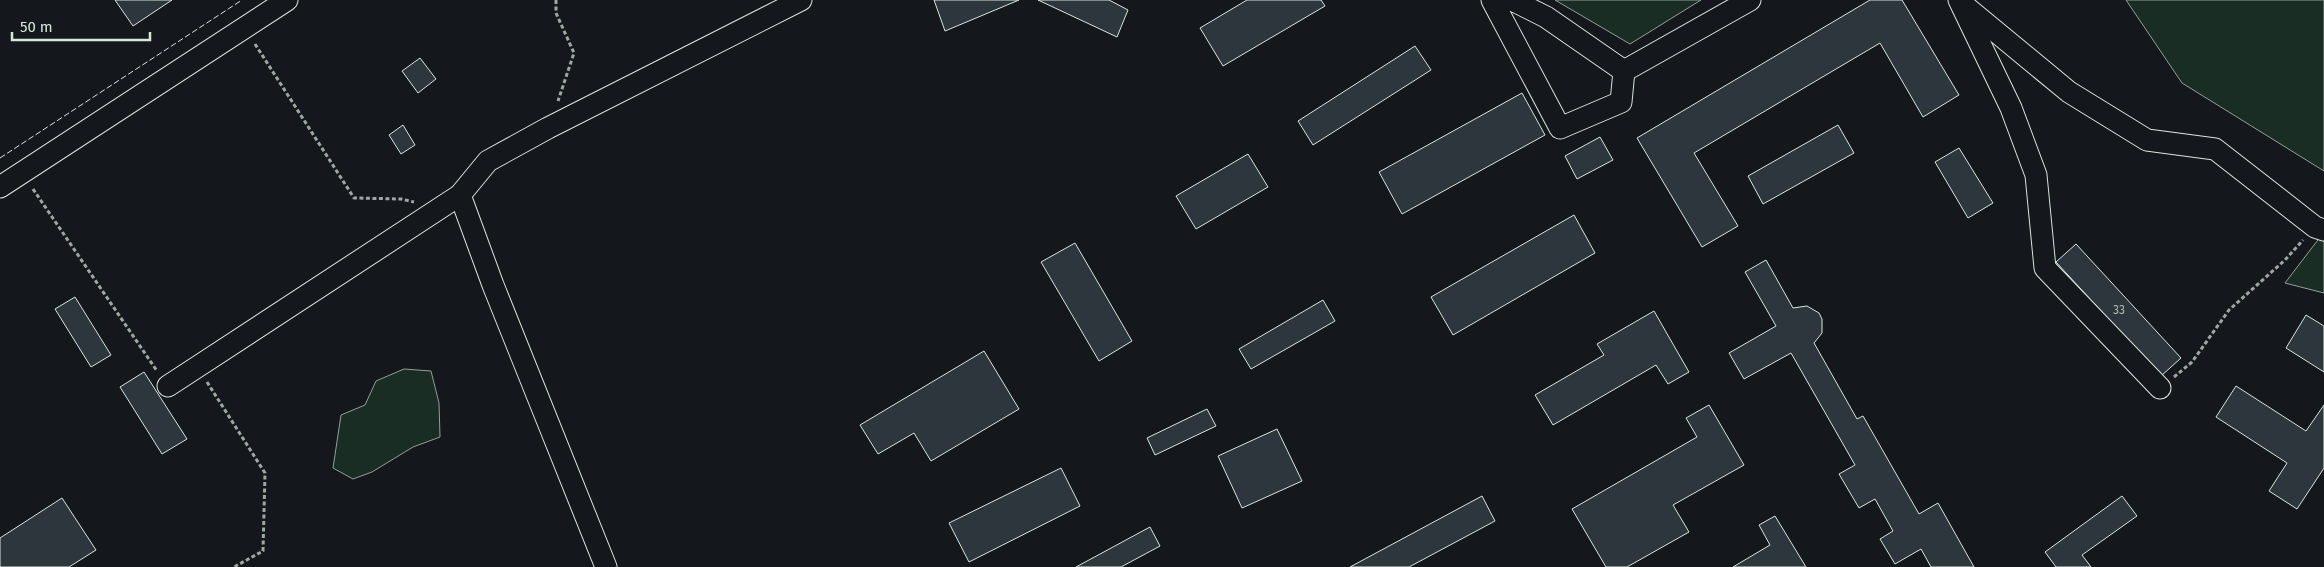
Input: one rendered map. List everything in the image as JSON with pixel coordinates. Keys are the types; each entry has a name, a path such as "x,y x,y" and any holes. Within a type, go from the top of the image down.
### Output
{"street":[{"path":"0,187 288,0"},
{"path":"168,386 460,194 488,161 548,128 801,0"},
{"path":"1492,0 1560,128 1621,102 1624,71"},
{"path":"1512,0 1546,17 1624,71"},
{"path":"1624,71 1750,0"},
{"path":"1960,2 2069,92 2146,140 2214,149 2320,228"},
{"path":"1960,2 2011,108 2036,175 2045,268 2160,388"},
{"path":"460,194 493,285 606,567"}],"path":[{"path":"548,128 574,53 556,13 556,0"},
{"path":"245,28 354,198 401,200 439,208"},
{"path":"22,173 168,386"},
{"path":"2160,388 2192,362 2229,310 2320,228"},
{"path":"198,367 265,473 263,551 234,567"}],"green space":[{"path":"1555,0 1701,0 1630,44"},
{"path":"2126,0 2324,0 2324,171 2182,83"},
{"path":"2324,232 2324,293 2285,283"},
{"path":"404,369 431,371 439,403 440,437 413,447 372,472 353,479 333,468 341,415 365,405 376,381"}],"building":[{"path":"115,0 172,0 133,26"},
{"path":"934,0 1019,0 945,31"},
{"path":"1038,0 1109,0 1128,10 1117,37"},
{"path":"1247,0 1321,0 1325,6 1223,66 1200,28"},
{"path":"1870,0 1902,0 1959,95 1923,117 1880,43 1694,153 1738,226 1702,247 1637,138"},
{"path":"1415,46 1431,70 1313,145 1298,121"},
{"path":"420,58 436,79 418,93 402,71"},
{"path":"1522,93 1545,135 1402,214 1379,172"},
{"path":"403,125 415,145 401,154 389,135"},
{"path":"1838,125 1854,153 1763,204 1748,176"},
{"path":"1600,137 1613,160 1577,179 1565,156"},
{"path":"1959,148 1993,203 1968,218 1935,162"},
{"path":"1248,154 1268,187 1196,229 1176,196"},
{"path":"1574,215 1595,253 1453,335 1431,297"},
{"path":"1075,243 1132,341 1099,361 1041,262"},
{"path":"2076,244 2181,358 2161,376 2056,262"},
{"path":"1766,260 1793,308 1807,306 1819,313 1822,319 1822,333 1814,343 1857,419 1863,416 1919,514 1938,503 1974,567 1931,567 1921,549 1895,564 1880,539 1893,531 1875,499 1859,508 1839,474 1855,465 1791,353 1744,379 1729,353 1776,326 1745,272"},
{"path":"75,297 111,355 91,367 55,309"},
{"path":"1323,300 1335,321 1251,369 1239,349"},
{"path":"1654,311 1689,372 1668,384 1656,365 1553,425 1535,395 1604,355 1597,344"},
{"path":"2306,315 2324,326 2324,372 2286,348"},
{"path":"984,351 1019,409 931,461 914,433 878,454 860,425"},
{"path":"144,372 187,439 162,454 120,387"},
{"path":"2236,386 2306,431 2324,405 2324,468 2297,509 2269,491 2287,463 2216,417"},
{"path":"1709,405 1744,465 1673,505 1689,532 1627,567 1606,567 1572,509 1697,437 1686,418"},
{"path":"1207,409 1216,426 1155,455 1147,438"},
{"path":"1277,429 1302,481 1242,508 1218,456"},
{"path":"1061,468 1080,506 969,562 949,523"},
{"path":"1482,496 1495,521 1409,567 1350,567"},
{"path":"2122,496 2137,516 2082,555 2091,567 2056,567 2045,552"},
{"path":"62,498 96,550 69,567 0,567 0,538"},
{"path":"1775,516 1806,567 1733,567 1770,545 1759,525"},
{"path":"1150,527 1160,546 1121,567 1076,567"}],"fence":[{"path":"0,158 242,0"}]}
